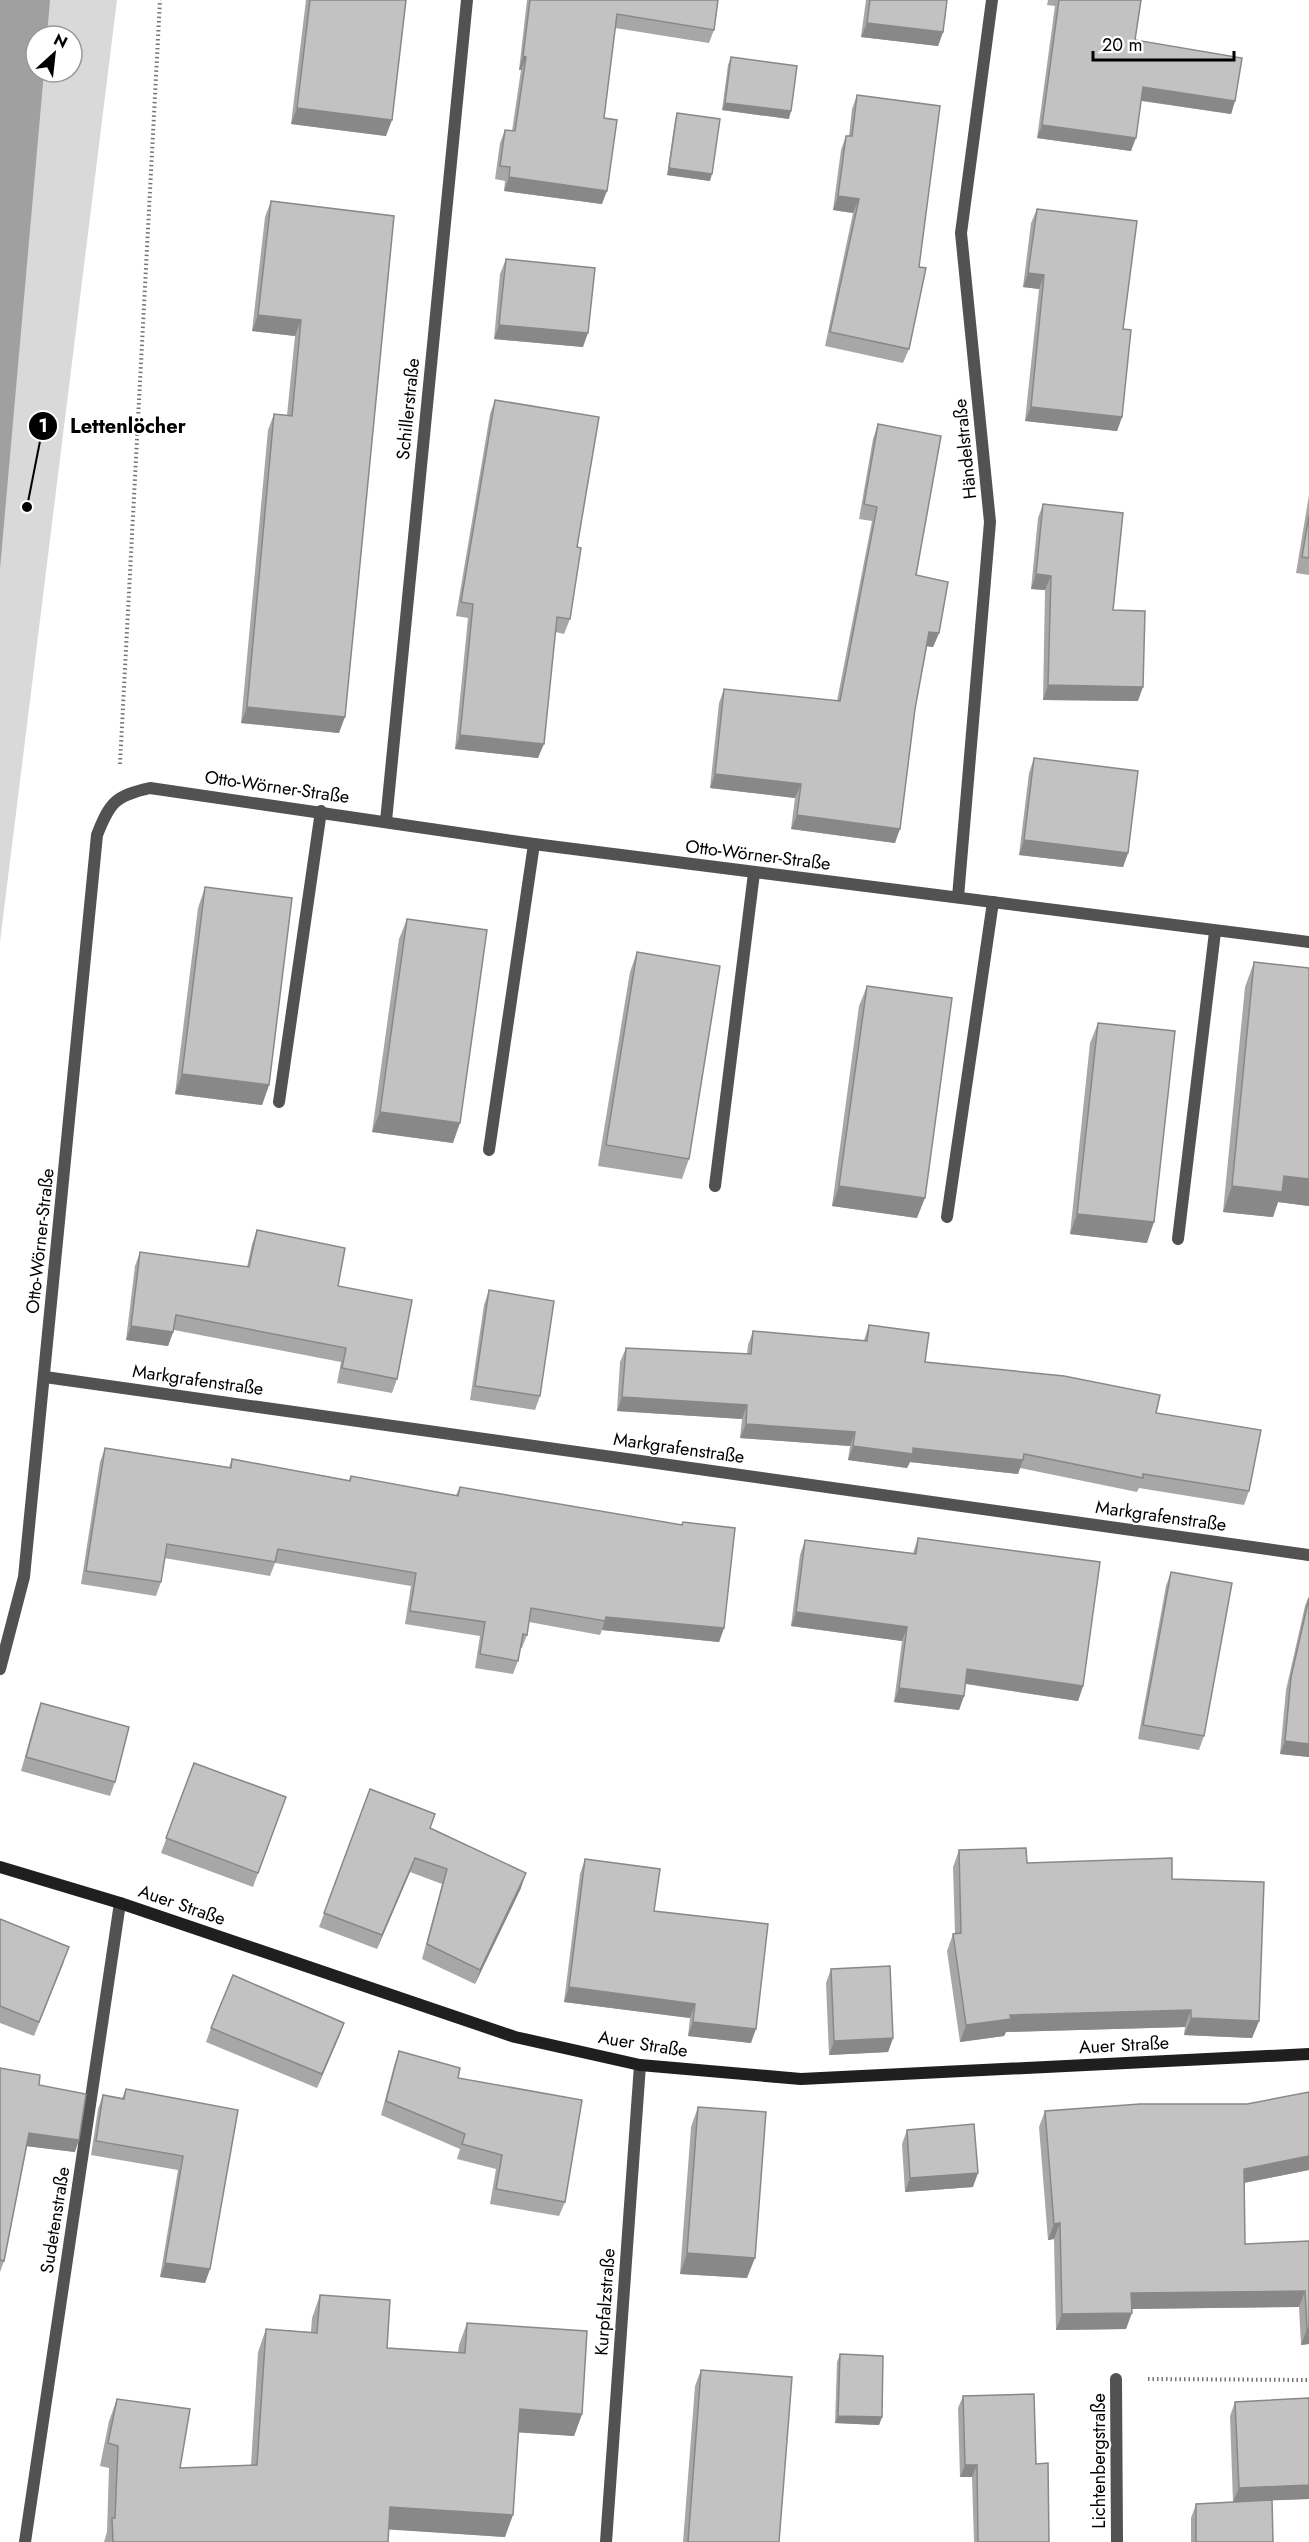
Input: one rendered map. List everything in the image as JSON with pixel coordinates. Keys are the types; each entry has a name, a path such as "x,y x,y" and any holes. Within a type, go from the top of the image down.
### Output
{"main road":[{"name":"Auer Straße","path":"0,1867 120,1903 515,2037 640,2065 801,2079 1309,2054"}],"street":[{"name":"Schillerstraße","path":"386,820 467,0"},
{"name":"Händelstraße","path":"958,897 990,522 961,232 992,0"},
{"name":"Otto-Wörner-Straße","path":"0,1669 24,1577 98,835 106,811 125,794 150,788 386,820 534,844 1215,932 1309,942"},
{"path":"279,1102 321,811"},
{"path":"489,1150 534,844"},
{"path":"715,1186 754,873"},
{"path":"947,1217 993,902"},
{"path":"1178,1239 1215,932"},
{"name":"Markgrafenstraße","path":"45,1377 1309,1555"},
{"name":"Sudetenstraße","path":"24,2542 120,1903"},
{"name":"Kurpfalzstraße","path":"606,2542 640,2065"},
{"name":"Lichtenbergstraße","path":"1116,2379 1117,2542"}],"path":[{"path":"125,794 118,755 160,0"},
{"path":"1116,2379 1309,2380"}],"shaded area":[{"path":"0,0 117,0 0,942"},
{"path":"0,0 50,0 48,24 24,24 24,84 43,84 0,569"}],"building":[{"path":"310,0 406,0 392,120 297,108"},
{"path":"530,0 718,0 714,30 617,14 604,118 617,120 607,191 509,177 510,167 500,166 505,130 515,131 526,57 523,56"},
{"path":"870,0 947,0 943,32 867,23"},
{"path":"1059,0 1141,0 1135,40 1242,58 1235,101 1143,87 1136,138 1042,125"},
{"path":"731,57 797,66 791,111 725,103"},
{"path":"857,95 940,106 919,267 926,268 909,349 830,332 859,199 838,196 846,136 852,136"},
{"path":"677,113 720,119 712,174 669,168"},
{"path":"271,201 394,216 345,717 247,707 274,414 292,416 301,320 258,315"},
{"path":"1037,209 1137,221 1123,329 1131,330 1122,417 1031,407 1044,275 1028,273"},
{"path":"506,259 595,268 588,333 499,325"},
{"path":"495,400 599,417 577,547 581,548 570,619 557,617 544,744 460,735 473,604 461,602"},
{"path":"878,424 941,436 916,575 948,582 939,633 929,632 915,709 900,829 797,815 801,784 715,774 724,689 840,701 877,507 864,504"},
{"path":"1043,504 1123,513 1113,610 1145,611 1143,687 1048,685 1051,576 1036,574"},
{"path":"1309,515 1309,558 1302,557"},
{"path":"1034,758 1138,771 1128,853 1024,840"},
{"path":"205,887 292,898 269,1085 182,1074"},
{"path":"407,919 487,930 460,1123 380,1112"},
{"path":"637,952 720,966 689,1159 606,1145"},
{"path":"1254,962 1309,968 1309,1179 1284,1176 1282,1192 1232,1186"},
{"path":"867,986 952,998 925,1198 839,1186"},
{"path":"1098,1023 1175,1031 1154,1222 1077,1214"},
{"path":"257,1230 345,1248 338,1286 412,1300 397,1379 342,1368 346,1348 176,1315 173,1332 131,1326 140,1252 249,1267"},
{"path":"489,1290 554,1301 540,1396 475,1386"},
{"path":"869,1325 929,1333 925,1362 1064,1376 1160,1395 1156,1413 1261,1430 1249,1491 1143,1474 1143,1478 1024,1454 1023,1460 913,1448 913,1454 853,1446 855,1432 746,1424 747,1405 622,1397 626,1348 751,1354 753,1331 867,1341"},
{"path":"105,1448 231,1468 232,1459 350,1481 351,1476 458,1496 460,1487 682,1525 683,1522 735,1528 724,1628 606,1617 605,1621 531,1608 527,1635 523,1634 518,1661 480,1654 485,1622 410,1611 416,1573 278,1549 275,1562 167,1544 161,1582 86,1571"},
{"path":"918,1538 1100,1562 1083,1686 967,1669 964,1696 899,1688 907,1627 796,1612 805,1540 916,1554"},
{"path":"1171,1572 1232,1583 1204,1736 1143,1725"},
{"path":"1309,1598 1309,1744 1285,1741 1291,1677"},
{"path":"41,1703 129,1727 115,1782 26,1757"},
{"path":"194,1763 286,1797 258,1873 166,1838"},
{"path":"370,1789 435,1814 430,1828 526,1873 480,1970 427,1944 447,1869 415,1858 382,1935 324,1913"},
{"path":"1026,1848 1027,1863 1172,1858 1172,1879 1264,1882 1259,2021 1191,2018 1191,2010 1010,2015 1011,2019 966,2025 953,1934 961,1933 959,1850"},
{"path":"585,1859 660,1869 654,1911 768,1924 756,2029 693,2022 695,2004 569,1987"},
{"path":"0,1919 69,1947 39,2022 0,2006"},
{"path":"890,1966 893,2038 834,2041 831,1969"},
{"path":"233,1975 344,2023 322,2074 211,2028"},
{"path":"399,2051 460,2068 458,2078 582,2100 565,2202 496,2189 502,2155 462,2144 465,2134 386,2101"},
{"path":"0,2068 40,2075 39,2085 86,2094 79,2140 29,2133 4,2261 0,2260"},
{"path":"126,2089 238,2110 210,2269 165,2263 183,2156 96,2141 103,2095 124,2099"},
{"path":"1309,2092 1309,2156 1244,2169 1245,2244 1309,2241 1309,2329 1307,2329 1305,2291 1131,2293 1132,2313 1062,2314 1060,2223 1054,2224 1045,2111 1140,2104 1247,2104"},
{"path":"698,2107 766,2112 755,2258 687,2253"},
{"path":"974,2124 978,2173 910,2178 907,2130"},
{"path":"320,2295 390,2300 387,2348 465,2353 467,2323 587,2331 582,2414 520,2409 513,2515 390,2507 388,2542 113,2542 112,2518 115,2518 118,2446 108,2443 117,2399 190,2409 180,2468 257,2465 266,2329 317,2333"},
{"path":"840,2354 883,2356 882,2417 838,2416"},
{"path":"701,2370 792,2377 779,2542 688,2542"},
{"path":"1034,2394 1036,2464 1048,2463 1049,2542 978,2542 977,2465 965,2465 963,2396"},
{"path":"1309,2398 1309,2485 1239,2488 1235,2402"},
{"path":"1272,2500 1273,2542 1196,2542 1196,2504"}],"place":[{"name":"Lettenlöcher","path":"27,507"}]}
